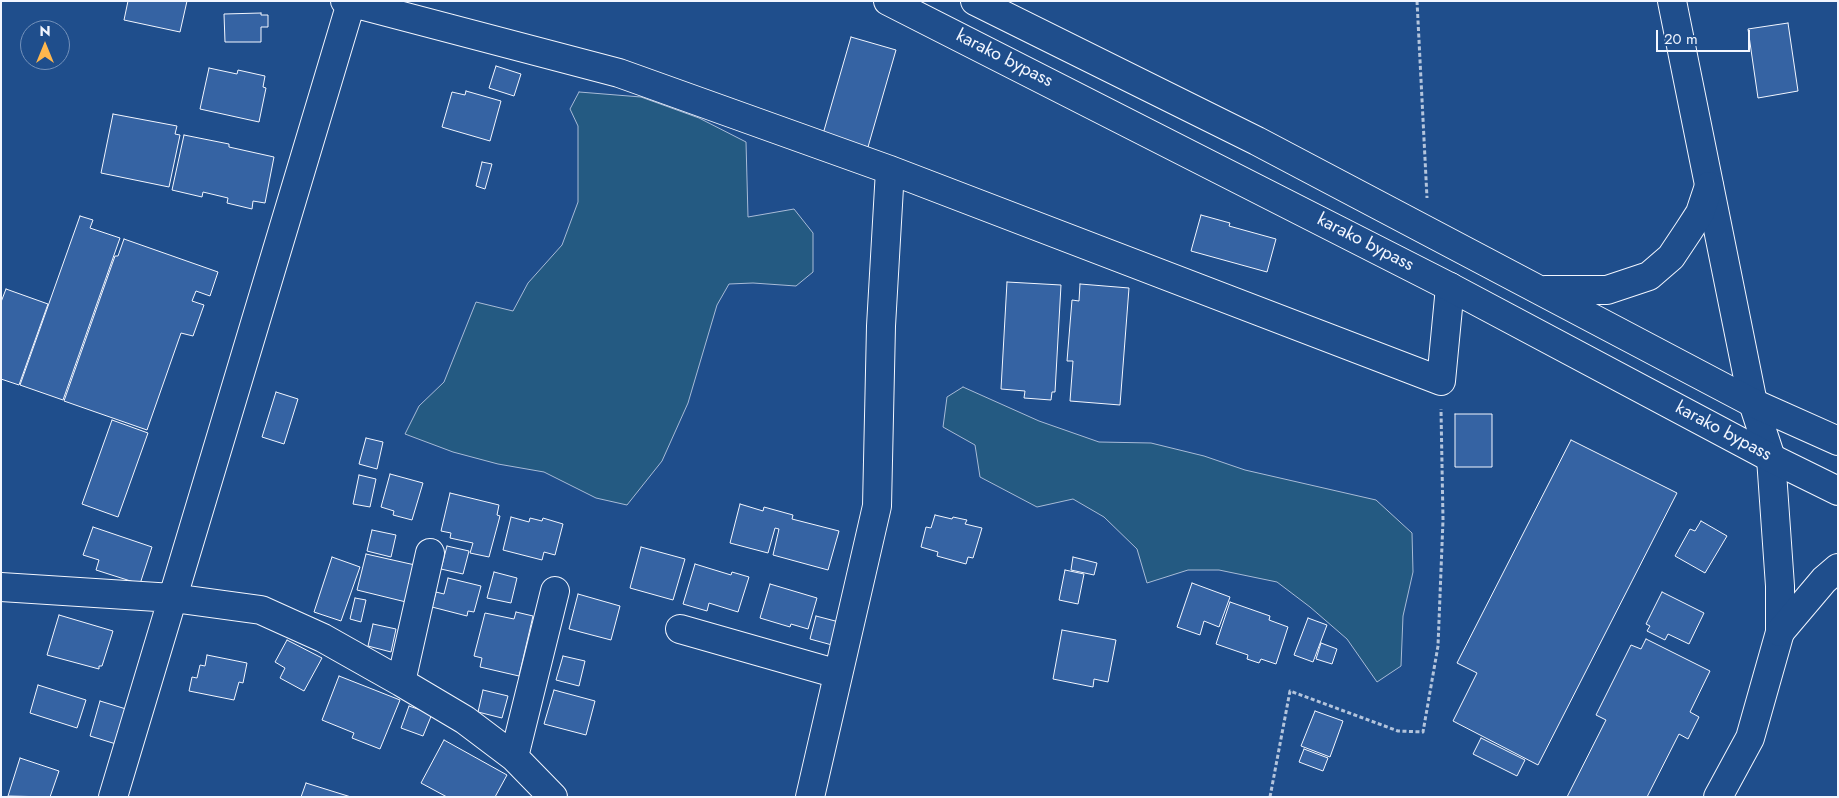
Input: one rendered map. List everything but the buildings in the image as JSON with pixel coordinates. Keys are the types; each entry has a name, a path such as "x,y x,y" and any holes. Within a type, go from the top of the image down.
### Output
{"main road":[{"name":"karako bypass","path":"888,1 1450,287 1771,458 1838,491"},
{"path":"975,1 1257,141 1753,403 1838,441"},
{"path":"1672,1 1753,403 1771,458 1780,586 1780,632 1750,738 1718,797"},
{"path":"113,797 348,2 619,73 890,170 1441,381 1450,287"},
{"path":"810,797 877,506 881,326 890,170"},
{"path":"1540,290 1607,290 1650,276 1671,257 1690,230 1700,213 1709,186"},
{"path":"401,682 430,552"},
{"path":"1780,632 1824,580 1838,568"},
{"path":"1,587 173,598 260,610 323,638 465,720 514,757 554,797"},
{"path":"514,757 556,591"},
{"path":"680,629 838,674"}],"path":[{"path":"1417,1 1428,231"},
{"path":"1270,797 1290,691 1398,731 1423,732 1438,646 1442,582 1441,381"}],"shaded area":[{"path":"579,92 641,97 699,118 746,142 748,217 794,209 813,233 813,272 796,286 753,283 729,284 717,305 688,403 662,461 627,505 596,498 544,472 498,464 453,452 405,434 419,406 444,382 476,302 513,311 528,283 562,245 578,202 578,126 570,109"},
{"path":"963,387 1039,421 1099,442 1151,443 1204,456 1245,470 1376,500 1412,533 1413,572 1403,616 1401,666 1377,682 1347,639 1277,582 1219,570 1188,570 1147,583 1137,549 1104,517 1073,499 1037,507 980,477 975,445 943,427 947,397"}]}
